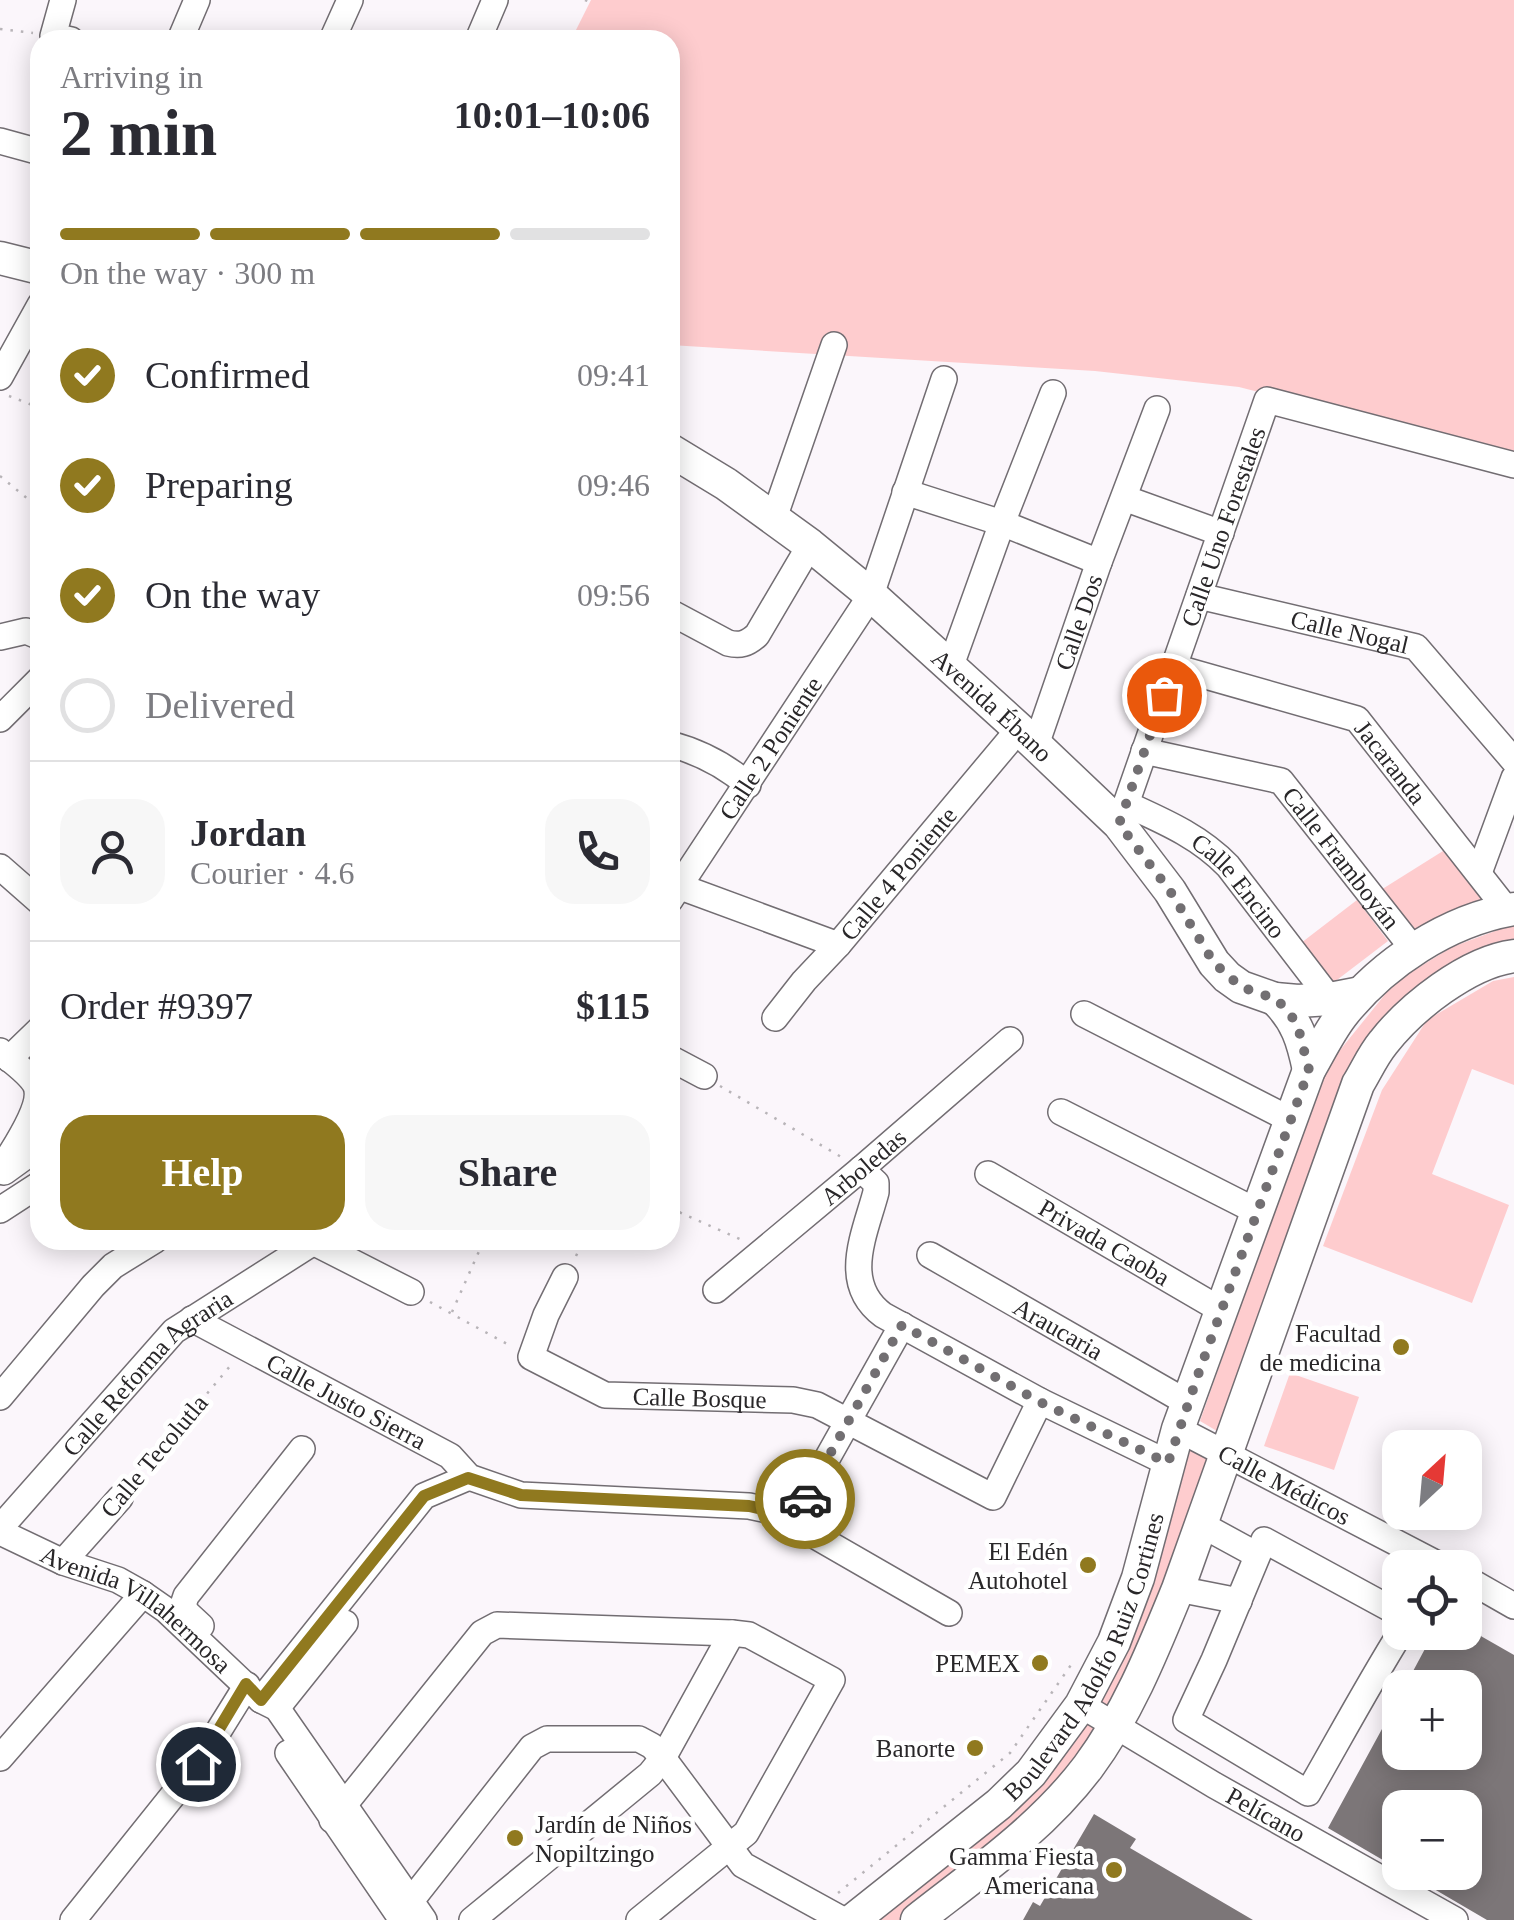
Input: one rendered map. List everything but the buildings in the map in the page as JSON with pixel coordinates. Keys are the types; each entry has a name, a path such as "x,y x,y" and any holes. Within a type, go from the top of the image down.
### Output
{"main road":[{"path":"0,258 30,266"},
{"name":"Avenida Ébano","path":"680,456 810,545 1028,737 1122,814 1214,963 1241,987 1276,999 1346,996"},
{"name":"Boulevard Adolfo Ruiz Cortines","path":"853,1920 999,1804 1031,1773 1081,1704 1114,1642 1138,1578 1183,1416 1309,1070 1340,1018 1346,996 1445,932 1510,909"},
{"name":"Boulevard Adolfo Ruiz Cortines","path":"917,1920 1023,1837 1054,1807 1088,1768 1115,1726 1150,1658 1178,1589 1358,1084 1383,1043 1421,1004 1459,977 1514,956"},
{"path":"1276,999 1298,1027 1309,1070"}],"street":[{"path":"62,30 63,0"},
{"path":"184,30 197,0"},
{"path":"336,30 350,0"},
{"path":"482,30 496,0"},
{"path":"0,141 30,149"},
{"path":"0,377 30,323"},
{"path":"774,518 834,345"},
{"name":"Calle 2 Poniente","path":"680,880 748,785 871,595 944,379"},
{"path":"950,668 1052,393"},
{"name":"Calle Uno Forestales","path":"1122,814 1267,400 1514,465"},
{"name":"Calle Dos","path":"1028,737 1158,409"},
{"path":"905,492 1002,523 1099,562"},
{"path":"1124,498 1221,533"},
{"path":"680,617 728,643 750,641 810,545"},
{"name":"Calle Nogal","path":"1198,596 1416,647 1514,761"},
{"path":"0,637 30,631"},
{"name":"Jacaranda","path":"1174,667 1357,719 1510,909"},
{"path":"0,719 30,689"},
{"name":"Calle 4 Poniente","path":"775,1018 804,981 1028,737"},
{"path":"680,747 711,758 748,785"},
{"name":"Calle Framboyán","path":"1144,751 1281,780 1414,950"},
{"path":"1479,873 1514,778"},
{"name":"Calle Encino","path":"1122,814 1196,838 1213,850 1346,996"},
{"path":"0,867 30,893"},
{"path":"680,892 838,946"},
{"path":"1084,1014 1292,1120"},
{"path":"30,1036 4,1055 30,1078"},
{"name":"Arboledas","path":"716,1290 1010,1040"},
{"path":"680,1063 704,1076"},
{"path":"1061,1112 1258,1212"},
{"path":"0,1138 30,1118"},
{"path":"0,1173 30,1120"},
{"path":"0,1173 30,1153"},
{"path":"862,1168 876,1183 858,1275 870,1306 1040,1402 1168,1463"},
{"name":"Privada Caoba","path":"988,1174 1221,1310"},
{"path":"0,1210 30,1190"},
{"path":"0,1397 93,1286 139,1250"},
{"name":"Calle Reforma Agraria","path":"0,1530 174,1331 301,1250"},
{"path":"332,1250 412,1292"},
{"name":"Araucaria","path":"930,1255 1183,1416"},
{"path":"531,1357 565,1277"},
{"name":"Calle Justo Sierra","path":"192,1319 450,1456 468,1478 521,1495 749,1506 772,1511 949,1612"},
{"path":"792,1521 902,1325"},
{"name":"Calle Bosque","path":"531,1357 605,1395 793,1400 817,1405 993,1498 1040,1402"},
{"name":"Calle Médicos","path":"1183,1416 1228,1454 1412,1550"},
{"path":"221,1660 216,1639 187,1613 183,1605 186,1596 302,1448"},
{"path":"262,1697 424,1496 468,1478"},
{"name":"Calle Tecolutla","path":"63,1562 120,1498"},
{"path":"1202,1525 1257,1555"},
{"name":"Avenida Villahermosa","path":"0,1530 63,1562 118,1580 143,1594 262,1697 266,1720 338,1812 409,1914"},
{"path":"1382,1604 1264,1540 1186,1720 1308,1793 1390,1650"},
{"path":"1482,1588 1514,1606"},
{"path":"1178,1589 1238,1601"},
{"path":"0,1758 143,1594"},
{"path":"73,1920 198,1764 262,1697 345,1623"},
{"path":"338,1812 482,1633 496,1625 749,1635 832,1680 746,1833 639,1920"},
{"path":"472,1920 650,1774 663,1758 732,1633"},
{"name":"Pelícano","path":"1081,1704 1455,1920"},
{"path":"409,1914 532,1747 548,1739 640,1739 663,1758 743,1865 843,1920"},
{"path":"1224,1790 1248,1757"}],"path":[{"path":"0,29 30,33"},
{"path":"0,393 30,404"},
{"path":"0,476 30,501"},
{"path":"704,1076 862,1168"},
{"path":"680,1212 765,1250"},
{"path":"452,1314 480,1250"},
{"path":"412,1292 531,1357"},
{"name":"Calle Tecolutla","path":"120,1498 244,1348"}],"shaded area":[{"path":"591,0 1514,0 1514,457 1239,387 1095,371 680,346 680,30 576,30"},
{"path":"1443,851 1492,907 1410,941 1376,893"},
{"path":"1357,900 1388,941 1333,983 1301,943"},
{"path":"1514,924 1514,947 1352,1081 1227,1437 1200,1421 1324,1070 1395,982 1452,947"},
{"path":"1514,977 1514,1085 1472,1069 1432,1174 1509,1205 1472,1303 1323,1246 1382,1090 1427,1020 1493,981"},
{"path":"1290,1373 1359,1397 1334,1470 1264,1446"},
{"path":"1191,1444 1220,1459 1113,1710 1091,1696"},
{"path":"1083,1715 1107,1733 1044,1803 900,1920 864,1920"}],"way so far":[{"path":"805,1499 902,1325 1040,1402 1168,1463 1309,1070 1303,1041 1289,1012 1276,999 1241,987 1214,963 1170,891 1119,824 1164,695"}],"place":[{"name":"Facultad de medicina","path":"1401,1347"},
{"name":"El Edén Autohotel","path":"1088,1565"},
{"name":"PEMEX","path":"1040,1663"},
{"name":"Banorte","path":"975,1748"},
{"name":"Jardín de Niños Nopiltzingo","path":"515,1838"},
{"name":"Gamma Fiesta Americana","path":"1114,1870"}],"route":[{"path":"198,1764 246,1684 261,1700 424,1496 468,1478 521,1495 749,1506 792,1521 805,1499"}]}
